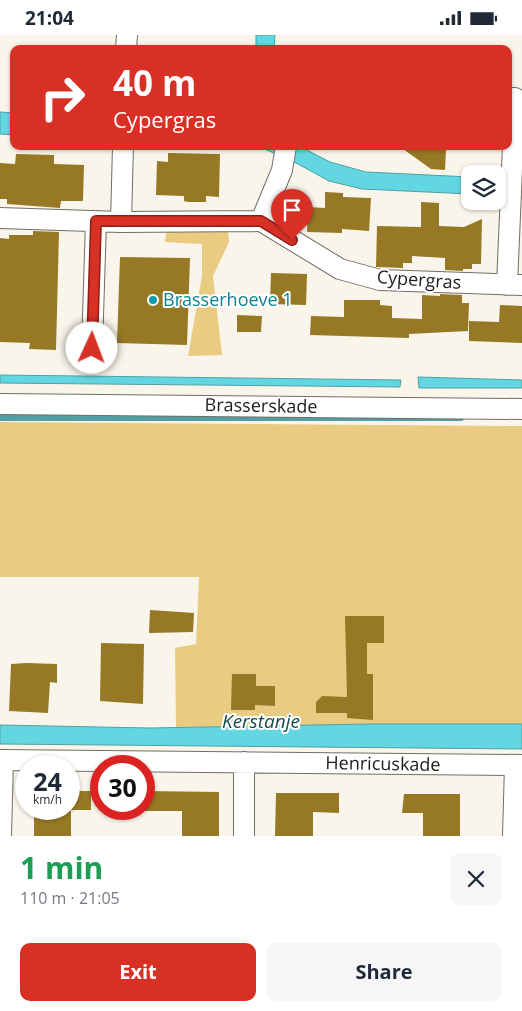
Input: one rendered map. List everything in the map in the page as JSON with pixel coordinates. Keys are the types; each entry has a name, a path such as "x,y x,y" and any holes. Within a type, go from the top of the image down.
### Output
{"street":[{"path":"122,222 123,150"},
{"path":"0,218 122,222 261,221 282,170 285,150"},
{"path":"511,150 514,285"},
{"path":"92,348 96,221"},
{"name":"Cypergras","path":"261,221 340,269 372,277 514,285"},
{"name":"Brasserskade","path":"0,403 522,409"},
{"name":"Henricuskade","path":"1,836 2,760 518,765"},
{"path":"244,762 244,836"},
{"path":"513,836 518,765"}],"shaded area":[{"path":"167,228 228,230 229,242 213,276 222,355 188,356 202,276 202,244 165,242"},
{"path":"0,422 522,426 522,724 176,727 175,648 196,644 199,577 0,577"}],"water":[{"path":"256,35 275,35 274,45 256,45"},
{"path":"0,112 10,113 10,135 0,134"},
{"path":"267,150 307,150 330,162 366,172 461,177 461,194 362,189 329,181"},
{"path":"0,375 401,380 400,387 0,383"},
{"path":"418,377 522,380 522,388 419,388"},
{"path":"370,724 522,724 522,749 0,744 0,725 150,728"}],"building":[{"path":"404,150 446,150 445,170 431,169"},
{"path":"168,153 220,154 219,197 206,196 206,202 188,202 184,201 184,196 156,195 157,161 168,162"},
{"path":"16,154 54,155 54,164 84,165 83,201 61,201 60,208 7,204 7,199 0,199 0,163 15,164"},
{"path":"325,192 343,193 343,197 371,198 369,231 342,229 342,233 307,232 308,207 325,208"},
{"path":"421,202 439,203 439,226 464,227 482,219 481,264 472,264 472,269 463,269 463,271 445,270 445,258 412,256 412,263 403,263 403,268 376,267 377,226 421,227"},
{"path":"33,231 59,232 56,350 29,349 30,343 0,342 0,238 9,239 9,235 33,235"},
{"name":"Brasserhoeve 1","path":"120,257 190,258 187,345 117,343"},
{"path":"271,273 307,274 306,305 270,304"},
{"path":"440,294 462,295 462,303 469,303 468,331 409,334 409,338 310,335 311,316 344,317 344,300 380,300 380,305 392,306 392,318 422,319 422,295 440,296"},
{"path":"500,305 522,306 522,343 469,341 469,321 499,322"},
{"path":"237,315 262,316 261,332 237,332"},
{"path":"150,610 194,613 193,632 149,633"},
{"path":"345,616 384,616 384,643 367,643 367,674 373,674 373,720 347,718 347,713 316,713 316,702 322,696 347,697"},
{"path":"101,643 144,644 143,704 100,701"},
{"path":"11,664 57,664 57,683 50,682 48,713 9,711"},
{"path":"232,674 256,674 256,686 275,686 275,706 255,705 255,710 231,710"},
{"path":"80,791 90,791 90,810 80,810"},
{"path":"155,791 219,792 219,836 182,836 182,811 155,811"},
{"path":"276,793 339,793 339,813 313,812 313,836 275,836"},
{"path":"404,794 460,794 460,836 423,836 423,813 402,813"},
{"path":"34,820 71,820 71,836 34,836"}],"waterway":[{"path":"0,418 461,418"}],"place":[{"name":"Brasserhoeve 1","path":"153,300"}],"route":[{"path":"92,348 96,221 261,221 292,240"}],"water label":[{"name":"Kerstanje","path":"261,721"}]}
